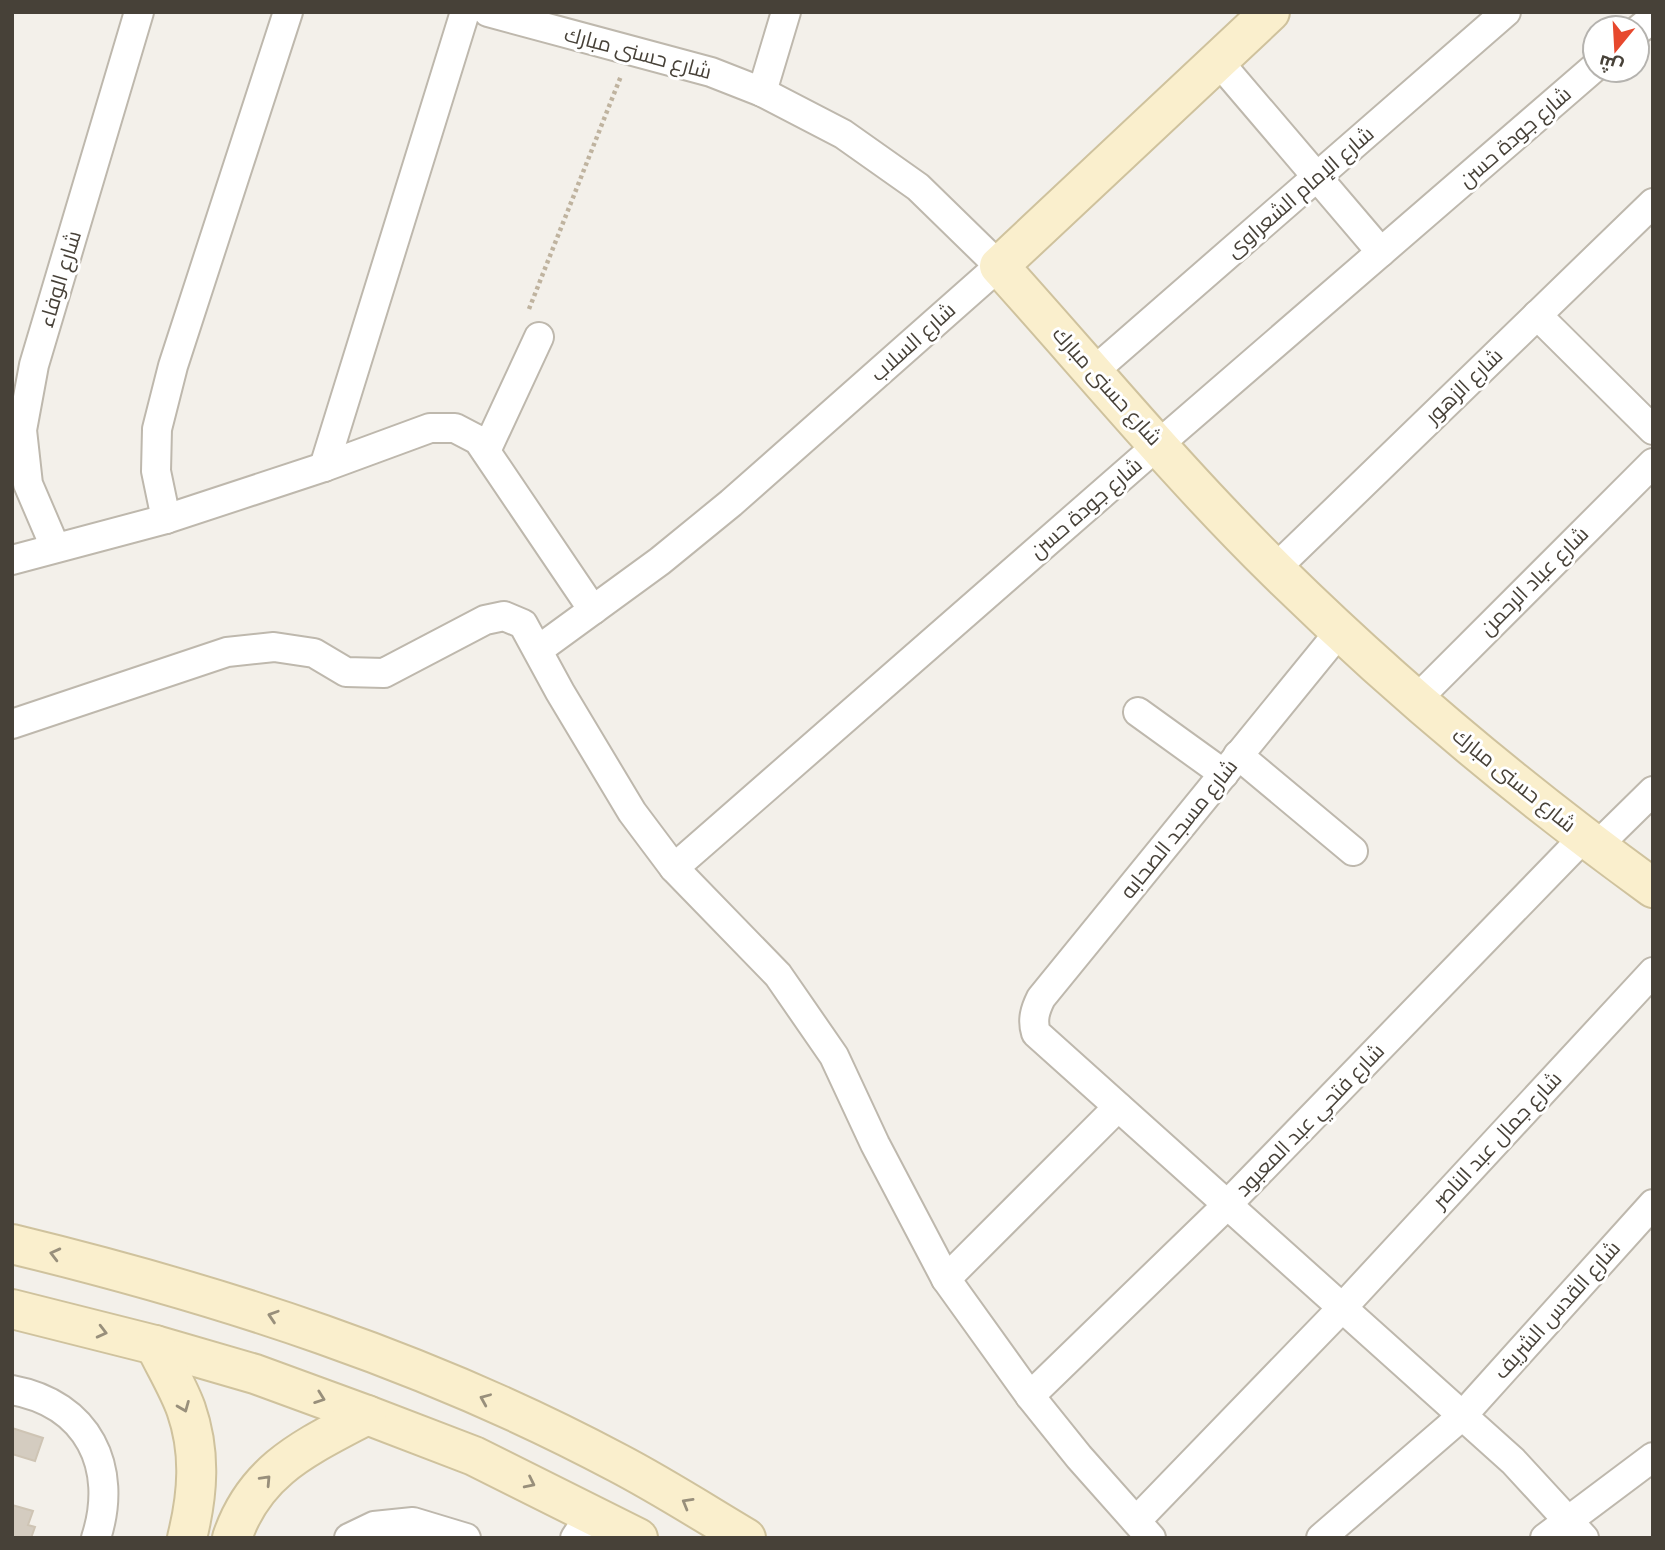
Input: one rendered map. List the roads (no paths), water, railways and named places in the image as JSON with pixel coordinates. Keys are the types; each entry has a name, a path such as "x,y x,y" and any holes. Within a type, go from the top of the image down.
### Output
{"street":[{"name":"شارع الوفاء","path":"55,547 28,484 17,432 34,365 139,12"},
{"path":"166,519 156,471 160,416 173,366 288,12"},
{"path":"324,467 465,12"},
{"path":"762,92 786,12"},
{"name":"شارع السلاب","path":"538,650 660,561 731,503 999,266 1270,12"},
{"name":"شارع الإمام الشعراوى","path":"1094,371 1506,12"},
{"name":"شارع حسنى مبارك","path":"502,14 711,72 762,92 843,134 918,187 999,266 1275,569 1340,631 1416,699 1590,842 1653,888"},
{"path":"1218,61 1381,252"},
{"name":"شارع جودة حسن","path":"674,868 1581,80"},
{"name":"شارع الزهور","path":"1275,569 1653,203"},
{"path":"1537,315 1653,430"},
{"path":"486,451 539,337"},
{"path":"12,560 166,519 324,467 430,428 455,428 478,440 593,610"},
{"name":"شارع عباد الرحمن","path":"1416,699 1653,463"},
{"path":"12,724 227,652 274,647 314,653 346,672 384,673 485,620 505,616 523,624 632,813 674,868 778,975 834,1056 875,1144 946,1279 1030,1396 1143,1530"},
{"name":"شارع مسجد الصحابه","path":"1118,1107 1036,1033 1034,1016 1041,998 1340,631"},
{"path":"1138,712 1231,764 1353,850"},
{"name":"شارع فتحي عبد المعبود","path":"1030,1396 1227,1205 1590,842 1653,791"},
{"name":"شارع جمال عبد الناصر","path":"1143,1530 1342,1308 1653,972"},
{"path":"946,1279 1118,1107 1513,1461 1575,1529"},
{"name":"شارع القدس الشريف","path":"1321,1538 1462,1416 1650,1214"},
{"path":"12,1244 128,1272 281,1318 397,1362 501,1406 618,1463 746,1538"},
{"path":"12,1309 155,1345 255,1374 474,1456 584,1525 638,1538"},
{"path":"155,1345 186,1408 194,1440 198,1473 195,1507 187,1538"},
{"path":"12,1390 47,1401 71,1417 89,1439 101,1465 105,1493 96,1538"},
{"path":"232,1538 237,1521 254,1492 277,1467 305,1448 367,1415"},
{"path":"1545,1538 1575,1529 1653,1457"},
{"path":"349,1538 374,1526 413,1522 466,1538"}]}
